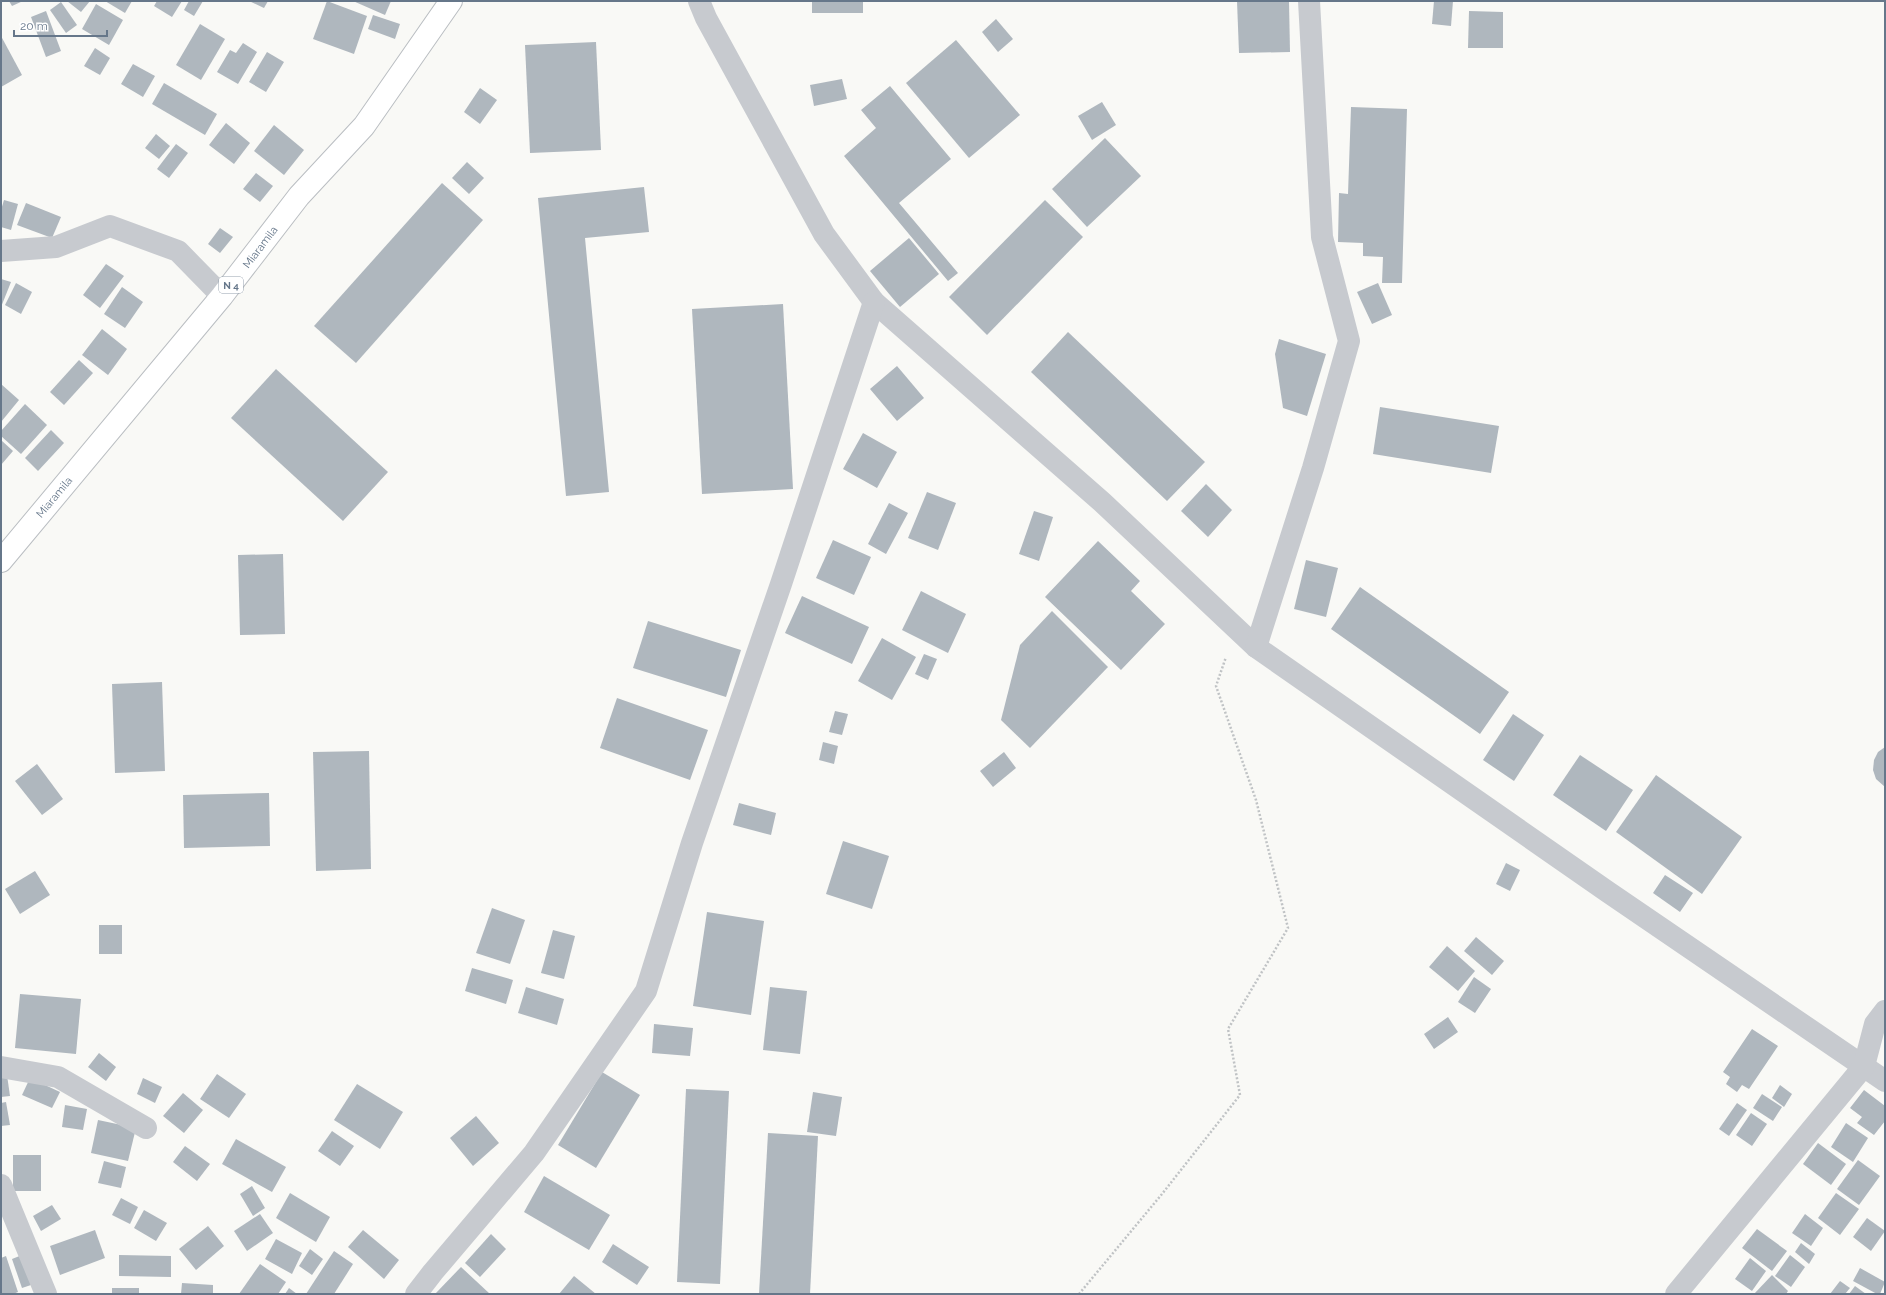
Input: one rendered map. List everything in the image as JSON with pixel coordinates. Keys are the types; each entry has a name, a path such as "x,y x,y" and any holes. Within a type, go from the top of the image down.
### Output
{"main road":[{"name":"Miaramila","path":"1,561 222,296 299,196 364,126 451,1"}],"street":[{"path":"699,1 706,18 824,234 874,302 1102,502 1256,647 1608,892 1885,1081"},
{"path":"1256,647 1313,468 1349,341 1322,237 1309,1"},
{"path":"1,251 56,247 110,226 178,251 222,296"},
{"path":"416,1294 534,1153 646,991 692,843 781,584 874,302"},
{"path":"1676,1294 1864,1066 1882,1021"},
{"path":"1,1067 58,1077 146,1128"},
{"path":"1,1185 46,1294"}],"path":[{"path":"1079,1294 1162,1194 1240,1095 1228,1029 1288,928 1256,800 1216,686 1236,628"}],"building":[{"path":"9,1 23,1 12,6"},
{"path":"67,1 90,1 81,12"},
{"path":"105,1 132,1 125,13"},
{"path":"157,1 182,1 172,17 154,6"},
{"path":"189,1 203,1 194,16 184,10"},
{"path":"249,1 268,1 264,8"},
{"path":"327,1 367,16 354,54 313,39"},
{"path":"353,1 391,1 385,15"},
{"path":"812,1 863,1 863,13 812,13"},
{"path":"1237,1 1289,1 1290,52 1239,53"},
{"path":"1434,1 1453,1 1451,26 1432,24"},
{"path":"61,2 77,25 66,33 50,10"},
{"path":"96,4 123,20 109,45 82,29"},
{"path":"46,11 61,51 46,57 31,17"},
{"path":"1469,11 1503,12 1503,48 1468,48"},
{"path":"373,15 400,24 395,39 368,29"},
{"path":"996,19 1013,39 998,52 982,32"},
{"path":"200,24 225,39 201,80 176,65"},
{"path":"1,36 22,75 1,87"},
{"path":"956,40 1020,115 969,158 906,83"},
{"path":"596,42 601,150 530,153 525,45"},
{"path":"243,43 257,52 238,84 217,72 230,50 236,53"},
{"path":"95,48 110,58 100,75 84,66"},
{"path":"267,52 284,62 266,92 249,82"},
{"path":"133,64 155,76 143,97 121,84"},
{"path":"842,79 847,99 814,106 810,85"},
{"path":"164,83 217,114 205,135 152,104"},
{"path":"890,86 951,159 899,203 958,273 948,281 844,156 876,128 861,110"},
{"path":"480,88 497,100 480,124 464,112"},
{"path":"1102,102 1116,125 1092,140 1078,116"},
{"path":"1351,107 1407,109 1402,283 1382,283 1383,257 1363,256 1363,243 1338,242 1339,193 1348,194"},
{"path":"226,123 250,143 234,164 209,145"},
{"path":"274,125 304,150 284,175 254,151"},
{"path":"156,134 170,146 159,159 145,148"},
{"path":"1105,138 1141,176 1087,227 1052,189"},
{"path":"176,144 188,153 169,178 157,169"},
{"path":"467,162 484,178 469,194 452,178"},
{"path":"256,173 273,186 260,202 243,189"},
{"path":"442,183 483,220 356,363 314,326"},
{"path":"644,187 649,232 585,238 609,492 566,496 538,198"},
{"path":"4,200 18,204 11,230 1,227 1,210"},
{"path":"1045,200 1083,237 987,335 949,297"},
{"path":"26,203 61,217 52,238 17,225"},
{"path":"220,228 233,237 220,253 208,244"},
{"path":"909,238 939,274 900,307 870,271"},
{"path":"106,264 124,276 100,308 83,295"},
{"path":"1,279 11,282 1,307"},
{"path":"16,283 32,292 21,314 5,305"},
{"path":"1378,283 1392,315 1372,324 1357,292"},
{"path":"122,287 143,302 125,328 104,314"},
{"path":"783,304 793,489 702,494 692,309"},
{"path":"102,329 127,349 108,375 82,355"},
{"path":"1068,332 1205,462 1167,501 1031,372"},
{"path":"1279,339 1326,354 1307,416 1283,408 1275,354"},
{"path":"79,360 93,373 64,405 50,392"},
{"path":"897,366 924,398 897,421 870,389"},
{"path":"276,369 388,472 343,521 231,418"},
{"path":"1,384 19,400 1,422"},
{"path":"25,404 47,425 21,454 1,436 1,431"},
{"path":"1380,407 1499,426 1491,473 1373,454"},
{"path":"51,430 64,443 38,471 25,458"},
{"path":"863,433 897,452 877,488 843,469"},
{"path":"1,440 13,451 1,465"},
{"path":"1206,484 1232,510 1208,537 1181,511"},
{"path":"927,492 956,503 938,550 908,538"},
{"path":"889,503 908,513 886,554 868,544"},
{"path":"1034,511 1053,517 1039,561 1019,554"},
{"path":"833,540 871,557 854,595 816,578"},
{"path":"1098,541 1140,581 1131,591 1165,624 1121,670 1045,597"},
{"path":"283,554 285,634 240,635 238,555"},
{"path":"1306,560 1338,568 1326,617 1294,609"},
{"path":"1360,587 1509,692 1480,734 1331,629"},
{"path":"921,591 966,614 948,653 902,630"},
{"path":"802,596 869,627 852,664 785,633"},
{"path":"1052,611 1108,667 1030,748 1001,720 1020,645"},
{"path":"648,621 741,650 726,697 633,668"},
{"path":"882,638 916,657 892,700 858,681"},
{"path":"924,654 937,659 928,680 915,674"},
{"path":"162,682 165,771 115,773 112,684"},
{"path":"617,698 708,730 690,780 600,748"},
{"path":"835,711 848,714 842,735 829,732"},
{"path":"1513,714 1544,735 1514,781 1483,760"},
{"path":"823,742 838,746 834,764 819,760"},
{"path":"1885,747 1885,787 1876,779 1873,770 1874,760 1878,752"},
{"path":"369,751 371,869 316,871 313,752"},
{"path":"1004,752 1016,768 993,787 980,771"},
{"path":"1580,755 1633,790 1606,831 1553,795"},
{"path":"37,764 63,799 42,815 15,781"},
{"path":"1656,775 1742,837 1702,894 1616,832"},
{"path":"269,793 270,846 184,848 183,795"},
{"path":"739,803 776,813 771,835 733,825"},
{"path":"843,841 889,856 872,909 826,894"},
{"path":"1506,863 1520,870 1510,891 1496,884"},
{"path":"35,871 50,895 20,914 5,889"},
{"path":"1665,875 1693,893 1680,912 1653,893"},
{"path":"492,908 525,920 510,964 476,953"},
{"path":"707,912 764,921 751,1015 693,1006"},
{"path":"99,925 122,925 122,954 99,954"},
{"path":"553,930 575,936 564,979 541,973"},
{"path":"1476,937 1504,961 1492,975 1464,951"},
{"path":"1447,946 1475,971 1458,991 1429,967"},
{"path":"472,968 513,980 506,1004 465,991"},
{"path":"1474,977 1491,989 1475,1013 1458,1002"},
{"path":"526,987 564,999 557,1025 518,1013"},
{"path":"770,987 807,991 800,1054 763,1050"},
{"path":"20,994 81,999 76,1054 15,1048"},
{"path":"1448,1017 1458,1032 1434,1049 1424,1034"},
{"path":"654,1024 693,1028 690,1056 652,1053"},
{"path":"1752,1029 1778,1046 1749,1089 1742,1085 1737,1092 1726,1084 1730,1077 1723,1072"},
{"path":"99,1053 116,1067 106,1081 88,1067"},
{"path":"602,1072 640,1095 596,1168 558,1145"},
{"path":"217,1074 246,1094 229,1118 200,1099"},
{"path":"7,1075 10,1096 1,1097 1,1076"},
{"path":"30,1078 60,1092 52,1108 22,1095"},
{"path":"143,1078 162,1087 155,1103 137,1094"},
{"path":"357,1084 403,1112 380,1149 334,1120"},
{"path":"1780,1085 1792,1094 1784,1107 1772,1098"},
{"path":"686,1089 729,1091 720,1284 677,1282"},
{"path":"1864,1090 1885,1106 1885,1121 1874,1135 1857,1123 1862,1117 1850,1108"},
{"path":"813,1092 842,1097 836,1136 807,1132"},
{"path":"183,1093 203,1110 184,1133 163,1116"},
{"path":"1762,1094 1782,1107 1773,1121 1753,1108"},
{"path":"6,1102 10,1125 1,1126 1,1103"},
{"path":"1737,1103 1747,1110 1729,1136 1719,1129"},
{"path":"65,1105 87,1109 83,1130 62,1127"},
{"path":"1751,1113 1767,1124 1752,1146 1736,1135"},
{"path":"476,1116 499,1143 473,1166 450,1138"},
{"path":"98,1120 136,1128 128,1161 91,1153"},
{"path":"1846,1123 1868,1138 1853,1162 1831,1147"},
{"path":"332,1131 354,1146 340,1166 318,1151"},
{"path":"768,1133 818,1136 810,1294 759,1294"},
{"path":"236,1139 286,1167 272,1192 222,1164"},
{"path":"1818,1143 1846,1164 1831,1185 1803,1164"},
{"path":"185,1146 210,1164 197,1181 173,1162"},
{"path":"13,1155 41,1155 41,1191 13,1191"},
{"path":"1858,1160 1880,1176 1859,1205 1837,1189"},
{"path":"104,1161 126,1167 121,1188 98,1183"},
{"path":"544,1176 610,1215 589,1250 524,1212"},
{"path":"252,1186 265,1208 253,1216 240,1194"},
{"path":"290,1193 330,1217 316,1242 276,1218"},
{"path":"1836,1193 1859,1209 1840,1235 1818,1218"},
{"path":"121,1198 138,1207 130,1224 112,1215"},
{"path":"52,1205 61,1219 41,1231 33,1216"},
{"path":"144,1210 167,1223 156,1241 134,1228"},
{"path":"260,1214 273,1233 247,1251 234,1231"},
{"path":"1805,1214 1823,1228 1811,1246 1792,1233"},
{"path":"1867,1218 1885,1231 1871,1251 1853,1237"},
{"path":"208,1226 224,1246 196,1270 179,1249"},
{"path":"1757,1229 1787,1251 1772,1271 1742,1248"},
{"path":"95,1230 105,1258 60,1275 50,1246"},
{"path":"363,1230 399,1260 384,1279 348,1247"},
{"path":"491,1234 506,1249 480,1277 465,1263"},
{"path":"276,1239 302,1253 292,1274 265,1259"},
{"path":"1801,1243 1815,1254 1809,1264 1795,1252"},
{"path":"613,1244 649,1267 637,1285 602,1262"},
{"path":"310,1249 323,1259 312,1275 299,1266"},
{"path":"334,1251 353,1264 334,1294 306,1294"},
{"path":"27,1253 37,1283 22,1288 12,1259"},
{"path":"119,1255 171,1256 171,1277 119,1276"},
{"path":"1790,1255 1805,1267 1791,1287 1775,1276"},
{"path":"6,1256 18,1292 13,1294 1,1294 1,1258"},
{"path":"1750,1258 1766,1271 1752,1291 1735,1279"},
{"path":"260,1264 286,1282 278,1294 239,1294"},
{"path":"461,1267 490,1294 435,1294"},
{"path":"1860,1268 1885,1282 1880,1294 1877,1294 1853,1281"},
{"path":"1772,1275 1788,1291 1786,1294 1754,1294"},
{"path":"574,1276 596,1294 559,1294"},
{"path":"1840,1281 1850,1288 1845,1294 1830,1294"},
{"path":"182,1283 213,1285 213,1294 181,1294"},
{"path":"1855,1286 1866,1294 1849,1294"},
{"path":"112,1288 139,1288 139,1294 112,1294"},
{"path":"289,1288 297,1294 285,1294"}]}
